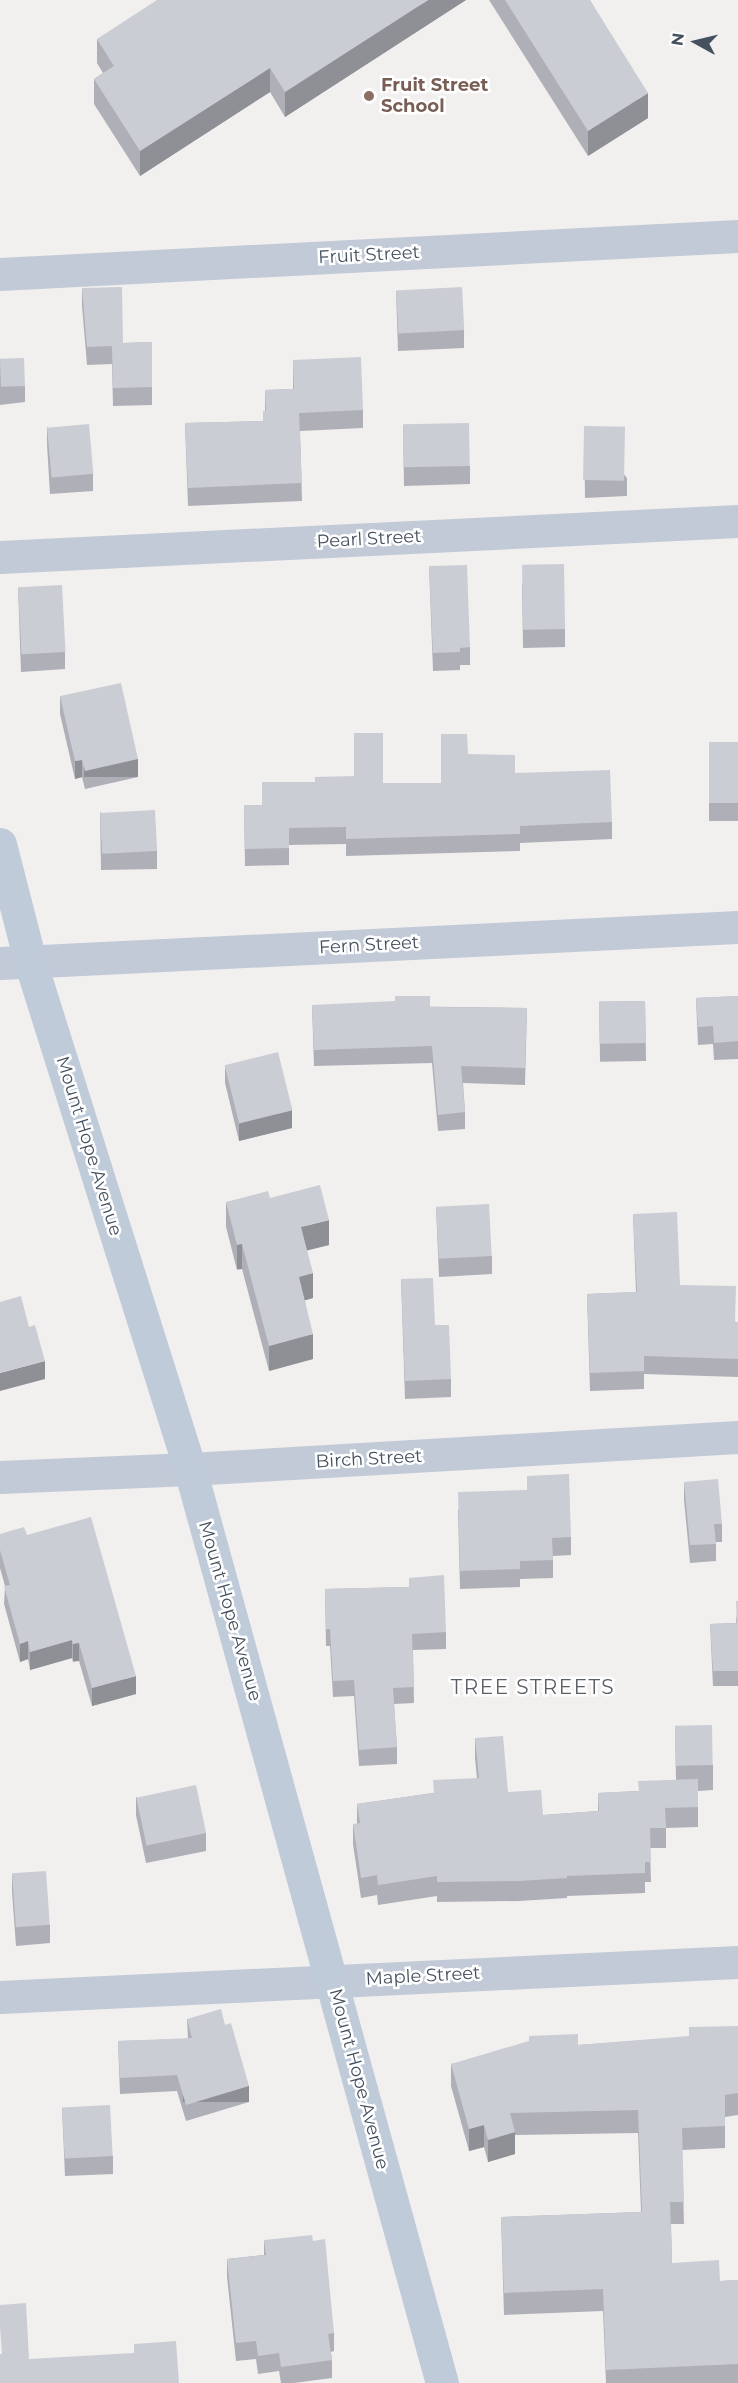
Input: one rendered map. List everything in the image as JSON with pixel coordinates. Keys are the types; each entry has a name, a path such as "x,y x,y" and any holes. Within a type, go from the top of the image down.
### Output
{"street":[{"name":"Fruit Street","path":"0,274 738,236"},
{"name":"Pearl Street","path":"0,557 738,521"},
{"name":"Mount Hope Avenue","path":"0,844 15,962 190,1469 442,2383"},
{"name":"Fern Street","path":"15,962 738,927"},
{"name":"Birch Street","path":"0,1477 190,1469 738,1437"},
{"name":"Maple Street","path":"0,1998 332,1980 738,1962"}],"building":[{"path":"157,0 428,0 285,92 270,68 140,151 94,79 114,66 97,39"},
{"path":"505,0 590,0 648,93 588,131"},
{"path":"122,287 123,343 152,342 152,387 113,388 112,346 87,347 82,288"},
{"path":"462,287 464,330 398,333 396,290"},
{"path":"361,357 363,410 299,413 302,483 188,488 185,423 263,421 263,411 266,411 265,390 294,389 293,360"},
{"path":"24,358 25,386 1,387 0,359"},
{"path":"469,423 470,466 404,467 403,424"},
{"path":"89,424 93,474 52,477 47,428"},
{"path":"584,426 625,427 624,481 583,480"},
{"path":"564,564 565,629 523,630 522,565"},
{"path":"467,565 470,647 460,648 460,652 433,653 429,566"},
{"path":"62,585 66,652 22,654 18,587"},
{"path":"121,683 138,759 85,771 82,760 75,761 60,696"},
{"path":"354,733 383,733 383,783 441,783 441,734 467,734 468,754 515,755 515,773 610,770 612,822 520,826 520,834 346,839 346,827 289,828 289,848 245,849 244,805 262,805 262,782 315,782 315,777 354,776"},
{"path":"709,742 738,742 738,803 709,803"},
{"path":"155,810 157,851 102,854 100,813"},
{"path":"395,996 430,996 430,1007 527,1008 525,1068 461,1066 465,1112 438,1115 432,1046 314,1050 312,1005 395,1001"},
{"path":"738,996 738,1041 714,1043 713,1026 698,1027 696,998"},
{"path":"645,1001 646,1043 600,1044 599,1002"},
{"path":"278,1052 293,1110 239,1124 225,1065"},
{"path":"320,1185 329,1220 301,1227 313,1273 299,1277 313,1334 269,1346 242,1244 237,1245 226,1202 268,1191 270,1198"},
{"path":"489,1204 492,1256 439,1259 436,1207"},
{"path":"677,1212 680,1285 736,1286 735,1322 738,1322 738,1359 644,1356 644,1371 590,1373 587,1294 637,1292 633,1214"},
{"path":"433,1278 435,1325 449,1325 451,1379 405,1381 401,1279"},
{"path":"21,1296 29,1327 35,1325 45,1361 0,1373 0,1302"},
{"path":"569,1474 571,1537 552,1538 553,1560 520,1561 520,1569 460,1571 458,1492 527,1490 527,1476"},
{"path":"718,1479 722,1524 714,1524 716,1544 690,1545 684,1482"},
{"path":"91,1517 136,1676 92,1688 79,1643 73,1644 72,1640 30,1652 28,1641 20,1644 4,1586 10,1585 0,1550 0,1534 24,1527 27,1535"},
{"path":"444,1575 446,1632 412,1634 414,1687 393,1688 397,1747 359,1750 354,1680 333,1681 330,1629 326,1629 325,1589 409,1587 409,1578"},
{"path":"736,1601 738,1601 738,1671 713,1671 710,1624 737,1623"},
{"path":"712,1725 713,1765 676,1766 675,1726"},
{"path":"503,1736 508,1792 541,1790 543,1815 599,1811 598,1793 639,1791 638,1781 698,1779 698,1807 665,1808 666,1828 650,1828 651,1862 645,1862 645,1873 567,1876 567,1878 519,1881 437,1882 437,1876 378,1885 377,1875 361,1878 353,1824 360,1823 357,1804 434,1793 433,1780 479,1778 475,1738"},
{"path":"196,1785 206,1833 147,1846 136,1798"},
{"path":"46,1871 50,1925 16,1927 12,1873"},
{"path":"221,2009 225,2025 231,2023 249,2086 186,2105 177,2075 120,2078 118,2041 192,2038 187,2019"},
{"path":"738,2026 738,2093 725,2095 725,2126 682,2128 684,2202 670,2202 672,2263 719,2260 720,2281 738,2280 738,2364 606,2370 603,2289 504,2293 501,2217 642,2212 638,2110 510,2113 515,2132 488,2140 484,2125 469,2129 451,2064 529,2041 529,2036 578,2034 578,2045 689,2036 689,2027"},
{"path":"110,2105 113,2156 65,2158 62,2108"},
{"path":"312,2235 313,2241 325,2239 334,2333 328,2334 332,2360 281,2367 279,2353 258,2356 256,2341 236,2343 227,2259 266,2255 264,2240"},
{"path":"26,2303 29,2359 134,2353 134,2344 176,2341 179,2383 0,2383 0,2354 2,2354 0,2305"}],"place":[{"name":"Fruit Street School","path":"369,96"}],"district":[{"name":"TREE STREETS","path":"533,1687"}]}
